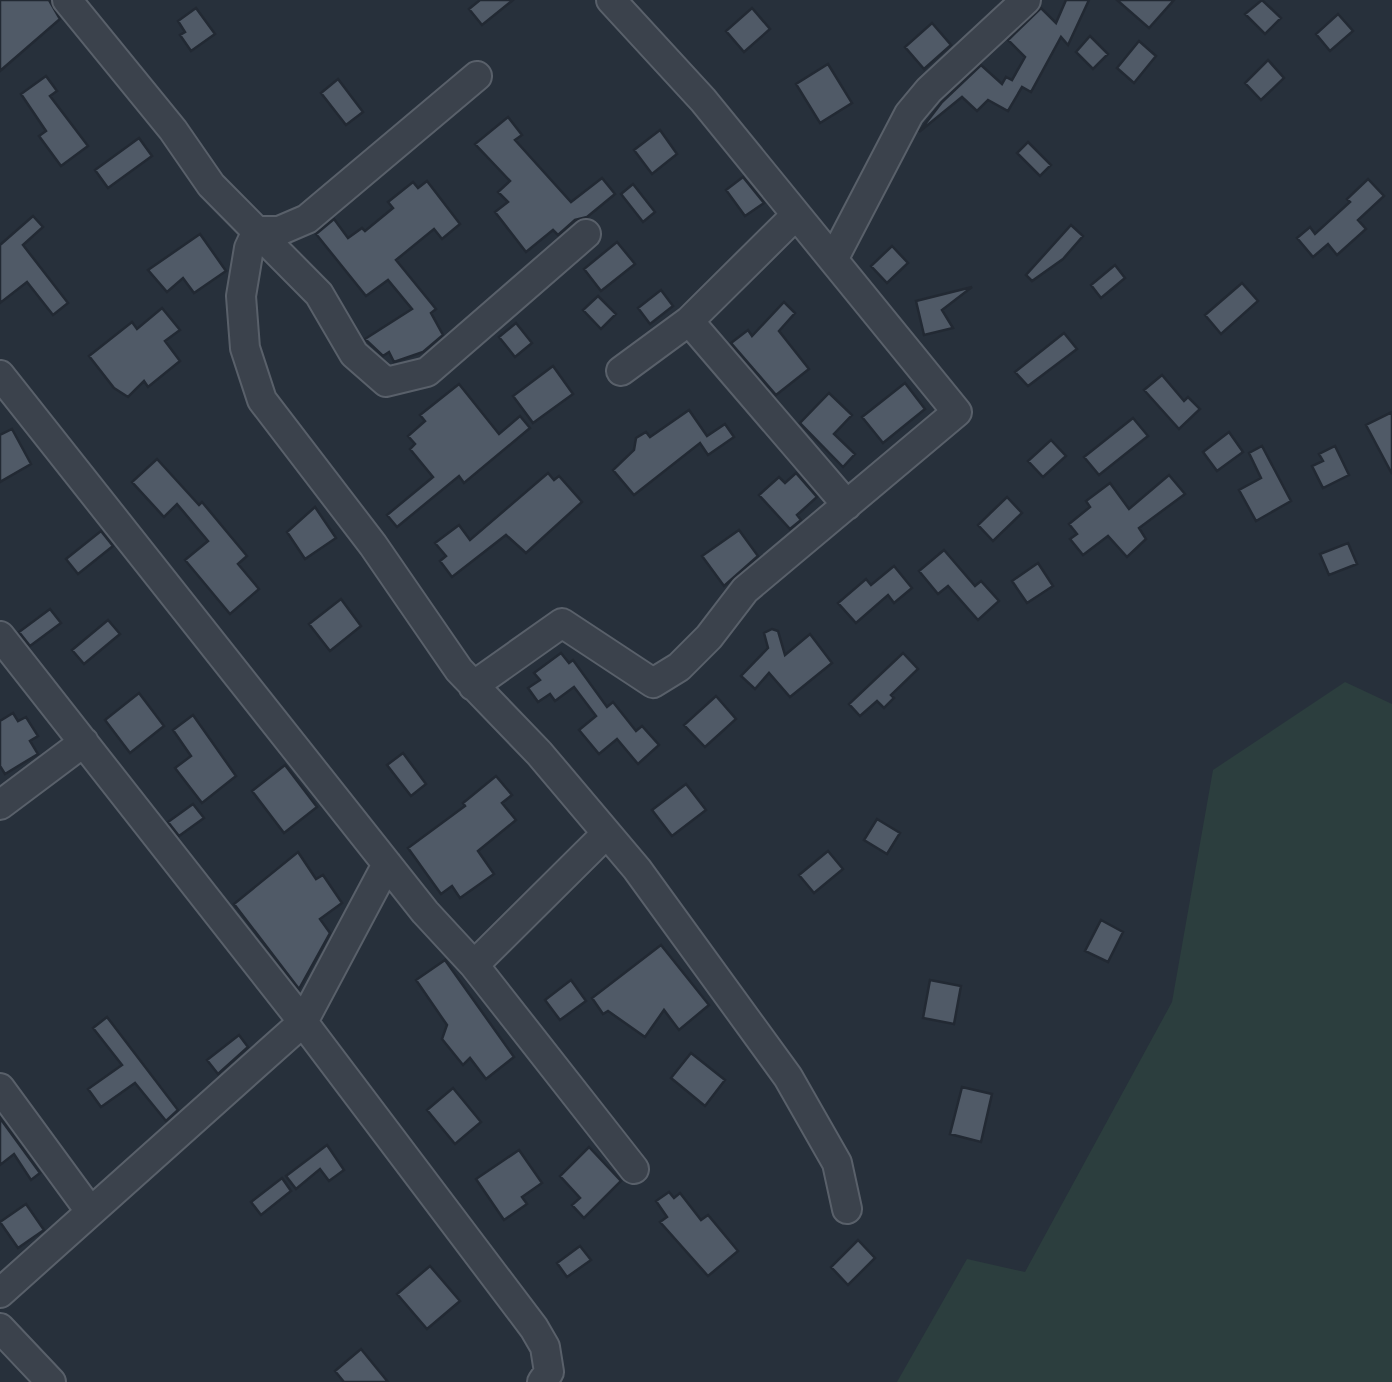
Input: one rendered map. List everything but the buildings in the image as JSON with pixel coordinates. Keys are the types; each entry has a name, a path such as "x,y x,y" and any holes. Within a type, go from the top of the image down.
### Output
{"street":[{"path":"67,0 173,130 211,185 319,294 354,354 386,382 428,372 586,234"},
{"path":"473,686 562,623 652,684 678,667 709,637 745,590 958,412 703,100 611,0"},
{"path":"834,258 910,114 929,90 1026,0"},
{"path":"257,231 280,231 307,219 477,76"},
{"path":"620,371 688,321 795,216"},
{"path":"257,231 249,248 241,296 244,348 262,400 374,545 473,686 539,753 637,869 818,1123 837,1163 847,1209"},
{"path":"688,321 848,505"},
{"path":"0,375 634,1170"},
{"path":"0,636 304,1022 534,1328 545,1348 549,1372 542,1382"},
{"path":"0,805 84,742"},
{"path":"474,966 606,834"},
{"path":"0,1293 304,1022 387,864"},
{"path":"0,1088 90,1212"},
{"path":"0,1328 52,1382"}],"shaded area":[{"path":"1345,682 1392,704 1392,1382 897,1382 967,1259 1025,1272 1172,1002 1213,770"}]}
